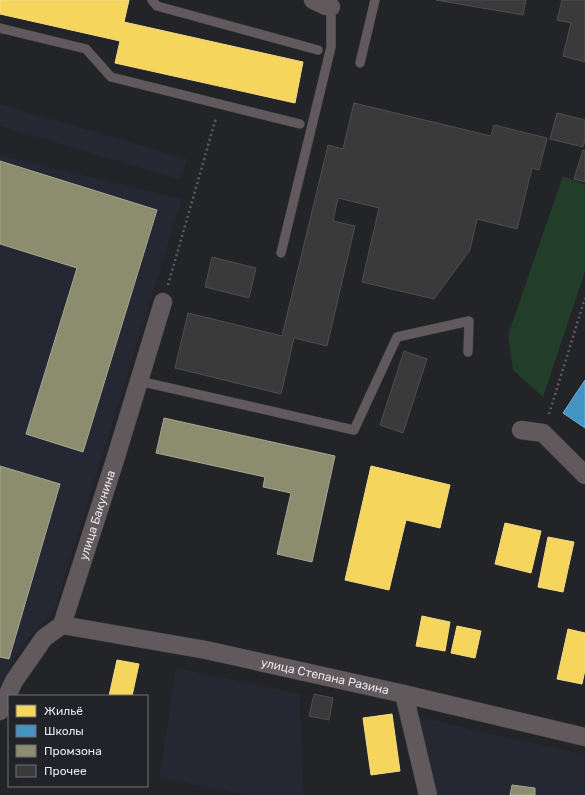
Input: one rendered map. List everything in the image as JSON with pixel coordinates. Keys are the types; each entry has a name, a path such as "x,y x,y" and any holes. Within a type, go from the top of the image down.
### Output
{"street":[{"path":"313,0 331,7"},
{"name":"улица Бакунина","path":"62,625 163,302"},
{"path":"521,430 543,433 585,475"},
{"path":"0,711 14,681 44,638 62,625"},
{"name":"улица Степана Разина","path":"62,625 206,650 404,694 585,737"},
{"path":"404,694 428,795"}],"lane":[{"path":"152,0 157,6 318,50"},
{"path":"360,63 375,0"},
{"path":"280,253 331,47 331,7"},
{"path":"0,28 86,49 111,77 300,124"},
{"path":"139,381 354,430 397,337 469,321 468,352"}],"path":[{"path":"163,302 220,104"},
{"path":"543,433 585,298"}],"shaded area":[{"path":"0,104 187,159 181,180 0,126"},
{"path":"0,155 182,199 54,611 22,646 0,685"},
{"path":"176,668 300,694 303,795 245,795 159,778"},
{"path":"414,716 585,755 585,795 432,795"}],"green space":[{"path":"563,176 585,185 585,271 543,397 513,370 508,335"}],"building: Жильё":[{"path":"0,0 129,0 124,22 303,62 295,103 115,63 120,41 0,14"},
{"path":"371,466 450,485 440,528 406,520 389,590 345,580"},
{"path":"505,523 541,531 531,573 495,564"},
{"path":"548,537 574,542 563,592 538,587"},
{"path":"422,616 450,622 445,651 416,646"},
{"path":"457,626 481,631 475,658 451,653"},
{"path":"568,629 585,633 585,670 582,684 557,679"},
{"path":"117,660 139,664 132,695 109,695"},
{"path":"392,714 400,771 371,775 363,718"}],"building: Школы":[{"path":"585,380 585,428 563,413"}],"building: Промзона":[{"path":"0,161 157,210 83,452 26,434 77,268 0,244"},
{"path":"164,418 335,456 312,562 277,554 291,493 263,487 265,477 156,453"},
{"path":"0,466 60,484 9,659 0,657"},
{"path":"512,785 535,788 535,795 510,795"}],"building: Прочее":[{"path":"436,0 526,0 523,15"},
{"path":"562,0 585,0 585,62 563,56 571,23 557,20"},
{"path":"354,103 491,136 494,125 547,138 539,170 532,168 517,229 477,219 470,250 434,299 362,282 379,208 338,198 333,221 355,226 327,346 294,338 281,394 175,368 188,313 282,336 328,145 343,149"},
{"path":"557,113 585,120 585,139 583,147 550,139"},
{"path":"583,150 585,151 585,182 574,179"},
{"path":"212,257 256,268 249,298 205,287"},
{"path":"404,351 427,359 403,433 380,425"},
{"path":"314,694 333,698 329,720 309,716"}]}
